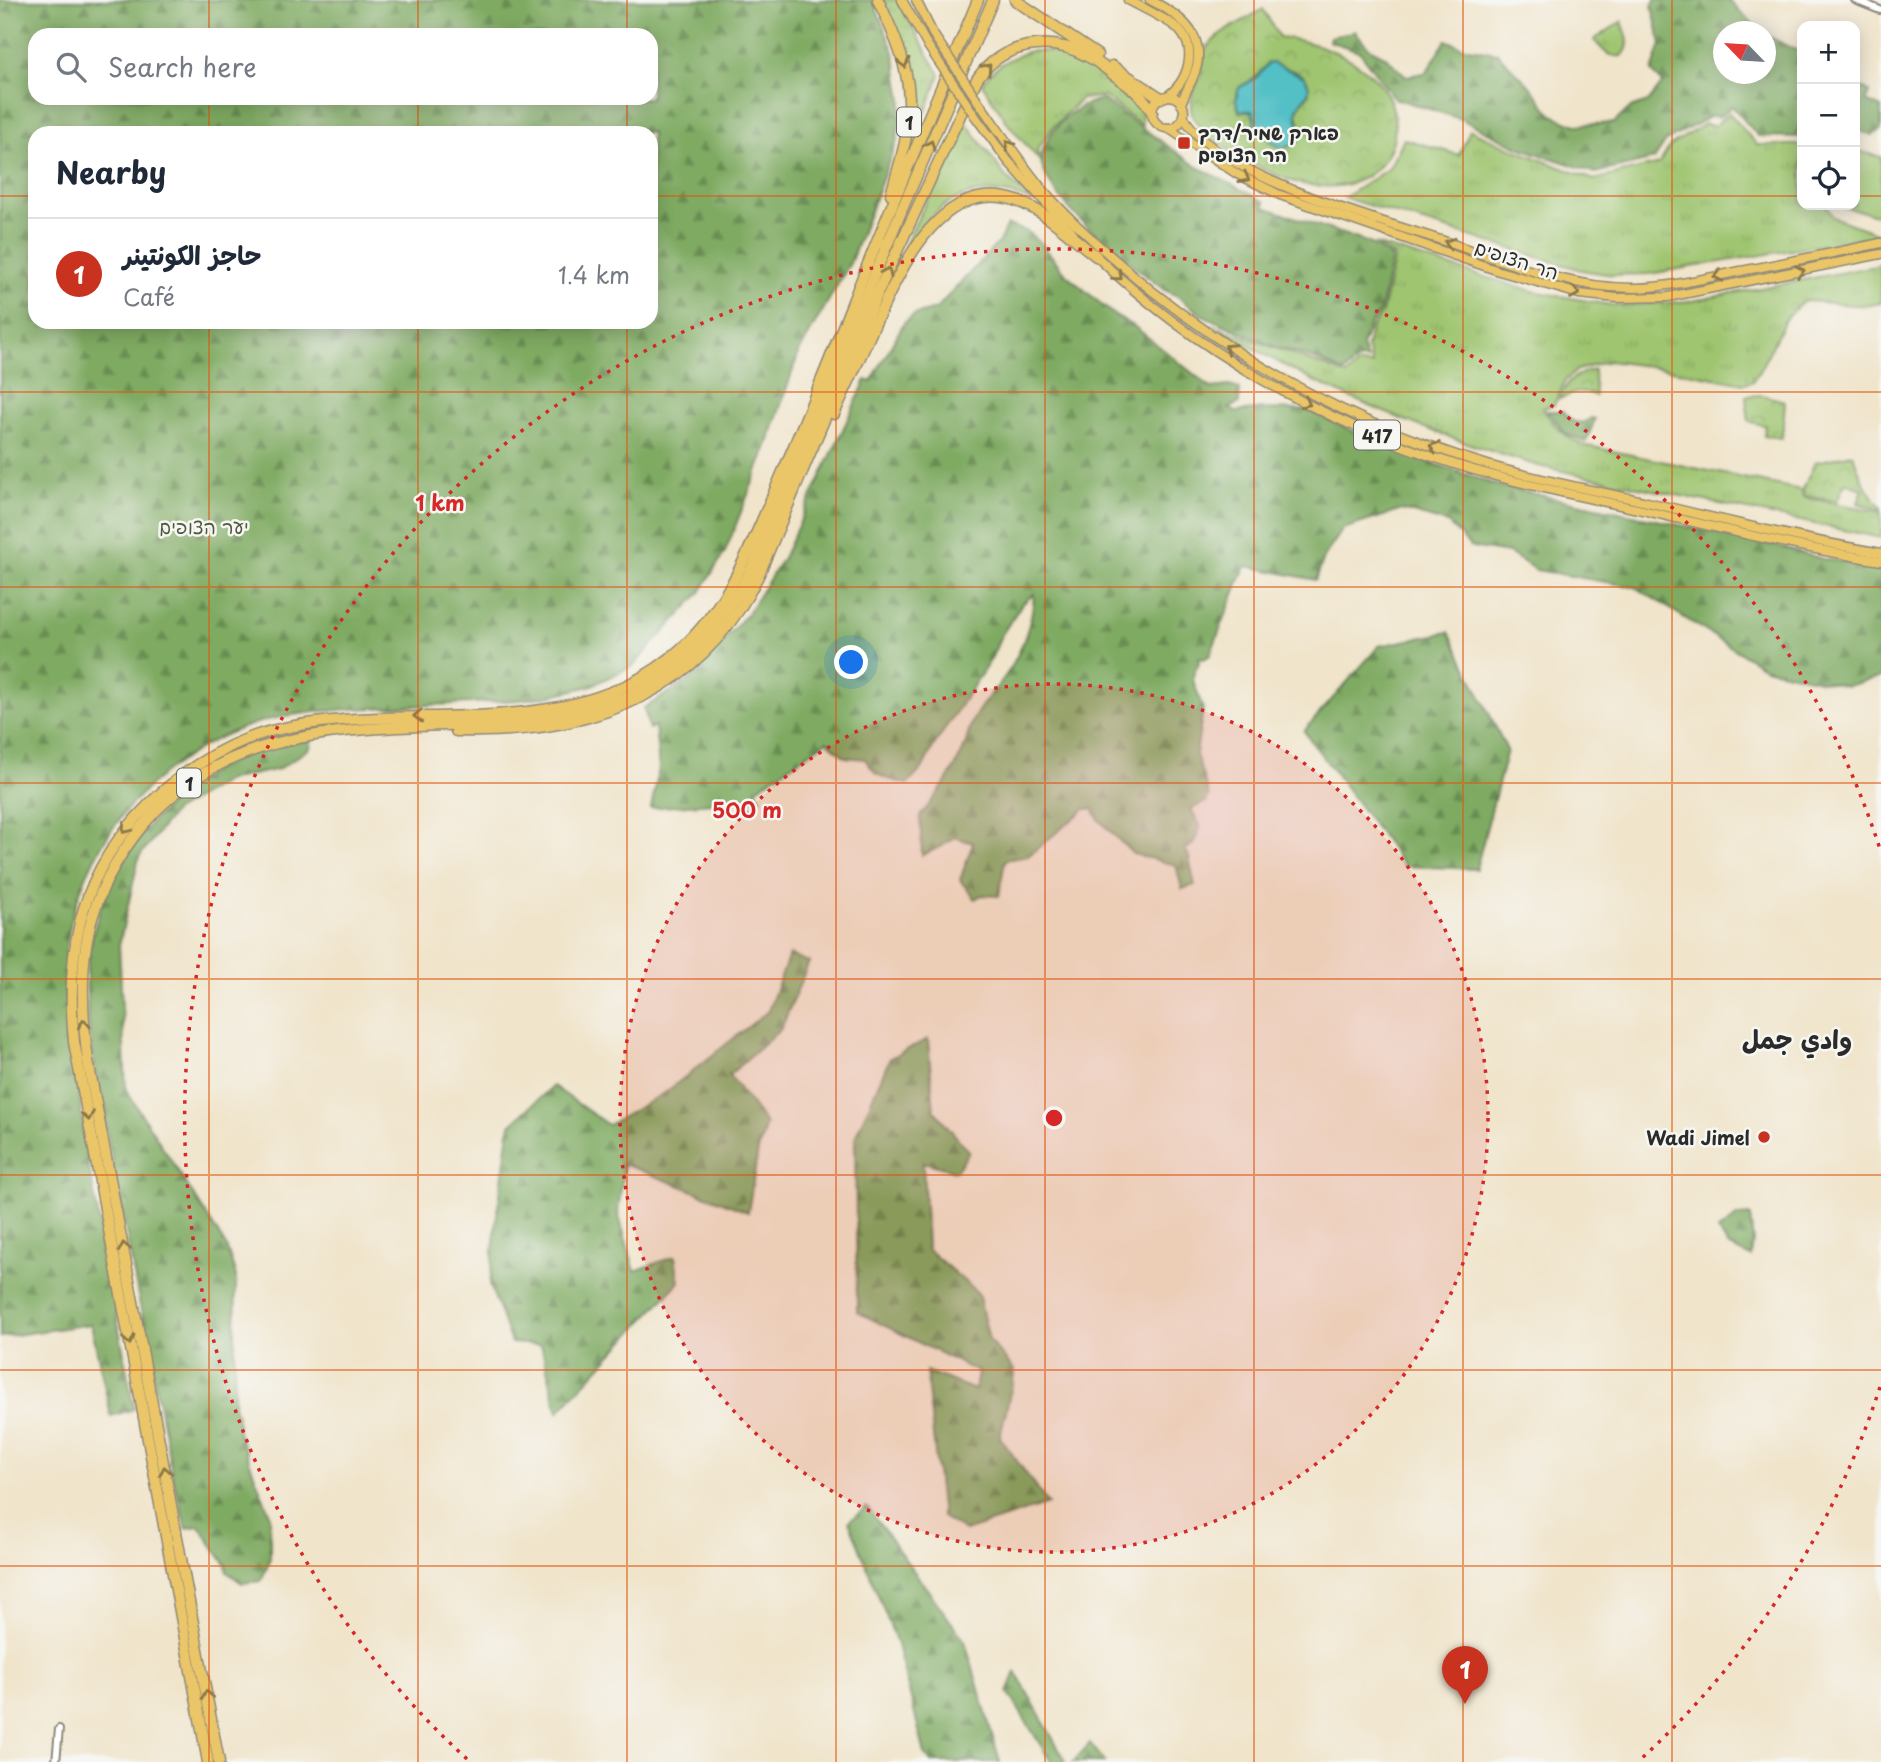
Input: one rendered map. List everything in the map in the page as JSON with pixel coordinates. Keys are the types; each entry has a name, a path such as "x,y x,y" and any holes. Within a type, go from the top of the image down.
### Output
{"highway":[{"name":"1","path":"208,1762 74,1042 71,967 79,924 95,878 117,840 157,796 199,763 246,740 269,732 318,723 523,712 566,706 620,689 667,661 709,619 741,568 810,410 875,245 901,162 908,130 909,86 902,54 878,0"},
{"path":"875,245 978,0"},
{"name":"1","path":"219,1762 88,1061 82,990 83,956 99,898 125,849 160,807 195,778 269,743 313,735 386,728 522,721 590,709 632,693 662,676 689,654 736,598 763,544 903,207 993,0"},
{"path":"1016,1 1163,97"},
{"path":"785,516 878,292 971,92 985,68 1014,49 1044,44 1058,46 1094,60 1139,93 1152,112"},
{"path":"386,728 481,732 549,727 614,710 651,692 694,661 725,630 751,591 905,264 922,236 945,214 958,206 984,198 1015,200 1046,217 1096,256"}],"main road":[{"name":"417","path":"902,0 926,43 1008,160 1096,256 1144,298 1226,359 1316,408 1388,440 1460,465 1531,485 1815,550 1881,561"},
{"name":"417","path":"916,0 933,34 980,104 1040,185 1117,262 1220,341 1270,373 1387,429 1488,465 1817,542 1881,553"},
{"path":"1128,0 1176,27 1187,47 1188,67 1178,89 1154,103 1152,112 1155,121 1168,128 1177,124 1183,115 1181,104 1199,56 1196,44 1183,21 1173,12 1150,0"},
{"path":"1163,97 1175,98 1181,104"},
{"name":"הר הצופים","path":"1183,115 1191,129 1217,150 1284,187 1502,261 1581,283 1618,288 1667,286 1881,243"},
{"name":"הר הצופים","path":"1168,128 1237,174 1280,195 1499,271 1579,294 1617,298 1668,297 1881,254"}],"street":[{"path":"1856,0 1880,11 1879,0"},
{"path":"56,1762 60,1729"}],"green space":[{"name":"יער הצופים","path":"0,0 873,0 894,52 902,100 897,141 850,263 799,352 766,449 725,552 699,594 633,666 590,686 519,700 322,711 281,717 232,732 187,756 146,789 103,843 80,892 70,926 65,961 66,1007 85,1146 134,1409 111,1416 91,1324 0,1337"},
{"path":"882,0 897,0 940,75 914,141 913,84 904,52"},
{"path":"1655,0 1728,0 1750,21 1713,21 1713,84 1776,84 1776,40 1797,50 1797,137 1758,136 1732,106 1719,117 1711,116 1666,141 1654,159 1596,173 1521,148 1461,119 1394,98 1359,51 1329,41 1330,37 1355,31 1369,48 1385,56 1406,76 1426,73 1446,40 1463,47 1497,53 1528,84 1552,115 1576,125 1614,123 1630,108 1648,102 1663,83 1652,72 1661,44 1652,6"},
{"path":"1263,9 1279,37 1321,46 1342,55 1361,66 1377,81 1389,98 1394,118 1393,141 1384,160 1368,175 1355,182 1332,186 1307,185 1292,181 1267,171 1221,145 1198,124 1192,114 1191,103 1201,74 1205,51 1218,36","holes":["1268,63 1302,75 1309,87 1309,94 1298,108 1302,131 1294,144 1279,147 1265,135 1256,134 1253,114 1239,112 1236,100 1239,87 1255,78"]},
{"path":"1622,21 1628,39 1627,48 1622,56 1613,56 1606,53 1594,40"},
{"path":"1030,51 1068,53 1080,58 1110,79 1137,103 1142,111 1142,125 1104,96 1081,99 1053,127 1037,150 1039,160 1009,125 982,84 991,72 1003,63"},
{"path":"1860,86 1869,92 1866,101 1881,108 1881,130 1873,135 1860,131"},
{"path":"1102,99 1196,166 1265,202 1264,207 1369,243 1392,258 1380,311 1370,325 1362,346 1367,360 1360,359 1344,372 1313,358 1270,345 1202,315 1176,295 1164,290 1114,251 1079,219 1052,186 1041,164 1042,154 1045,144 1064,119 1082,107"},
{"path":"1729,113 1757,145 1797,145 1797,210 1829,210 1833,217 1881,235 1649,274 1613,275 1581,270 1344,198 1389,168 1404,139 1459,155 1470,130 1594,180 1659,164 1670,146 1704,124 1714,126"},
{"path":"965,121 1006,177 1033,202 1017,196 988,192 960,197 935,213 905,245"},
{"path":"1860,151 1881,157 1881,216 1856,210 1860,210"},
{"path":"1007,225 1026,231 1040,242 1067,275 1115,316 1135,327 1211,388 1229,386 1240,389 1239,403 1229,408 1236,412 1262,409 1307,410 1400,452 1503,487 1768,544 1824,559 1881,567 1881,677 1847,686 1765,668 1635,587 1536,570 1509,553 1471,547 1448,523 1402,510 1343,529 1324,557 1316,580 1247,566 1244,569 1210,655 1204,659 1198,658 1199,664 1194,672 1193,680 1203,709 1196,754 1209,796 1206,802 1191,809 1201,827 1193,844 1185,850 1195,885 1182,889 1176,865 1133,854 1099,820 1093,809 1085,809 1028,856 1005,860 999,896 982,895 975,899 960,880 973,843 954,837 941,847 922,855 920,816 955,767 978,712 1017,657 1029,626 1034,594 1021,605 1001,636 991,659 933,747 922,769 908,784 883,777 874,771 865,759 845,757 827,741 756,789 761,799 651,808 659,769 655,726 649,729 644,708 689,680 747,614 783,558 866,380 871,382 904,323 914,315 936,309 999,242"},
{"path":"1375,244 1532,291 1617,306 1692,301 1881,265 1881,303 1852,305 1803,301 1786,318 1752,382 1744,384 1663,368 1609,361 1577,370 1565,381 1554,405 1543,408 1560,430 1583,445 1801,490 1803,497 1881,512 1881,538 1539,466 1510,457 1424,428 1367,405 1300,374 1213,326 1347,375 1359,364 1372,365 1367,347 1371,329 1382,312 1395,257"},
{"path":"1594,370 1595,396 1581,392 1559,399 1572,379"},
{"path":"1762,395 1785,401 1782,438 1764,436 1765,425 1749,422 1746,396"},
{"path":"1547,411 1564,411 1576,422 1595,419 1586,442 1566,434"},
{"path":"1853,454 1864,482 1881,510 1858,503 1863,489 1845,483 1837,501 1805,496 1803,489 1815,462"},
{"path":"1449,632 1507,750 1476,869 1404,866 1304,731 1379,646"},
{"path":"312,740 310,748 279,769 228,780 174,812 139,857 119,945 126,1090 226,1246 236,1276 234,1410 238,1416 238,1432 270,1515 270,1560 261,1581 242,1583 227,1572 226,1565 199,1526 186,1528 173,1478 92,1055 87,1004 89,953 99,913 115,875 137,840 164,809 196,782 232,761 271,747"},
{"path":"789,955 809,962 781,1029 729,1075 766,1124 758,1151 748,1212 624,1164 618,1213 635,1271 675,1256 679,1282 558,1412 541,1345 511,1343 490,1285 510,1125 553,1086 608,1125 666,1092 768,1011"},
{"path":"928,1039 934,1110 969,1152 956,1171 923,1162 927,1249 978,1293 989,1340 1015,1371 1000,1437 1048,1504 965,1531 942,1517 926,1371 975,1390 978,1372 857,1312 855,1137 890,1058"},
{"path":"1750,1215 1753,1242 1751,1257 1729,1247 1718,1230 1739,1216"},
{"path":"867,1507 965,1641 1000,1762 931,1762 925,1754 896,1641 849,1521"},
{"path":"1016,1672 1066,1762 1051,1762 1008,1692"},
{"path":"1090,1743 1105,1762 1073,1762"}],"water":[{"path":"1273,63 1304,77 1309,87 1297,112 1299,139 1285,147 1265,135 1256,133 1252,111 1240,111 1236,100 1239,88 1256,78 1268,64"}],"place":[{"name":"פארק שמיר/דרך הר הצופים","path":"1184,143"},
{"name":"Wadi Jimel","path":"1764,1137"},
{"name":"حاجز الكونتينر","path":"1465,1704"}],"district":[{"name":"وادي جمل","path":"1797,1038"}]}
